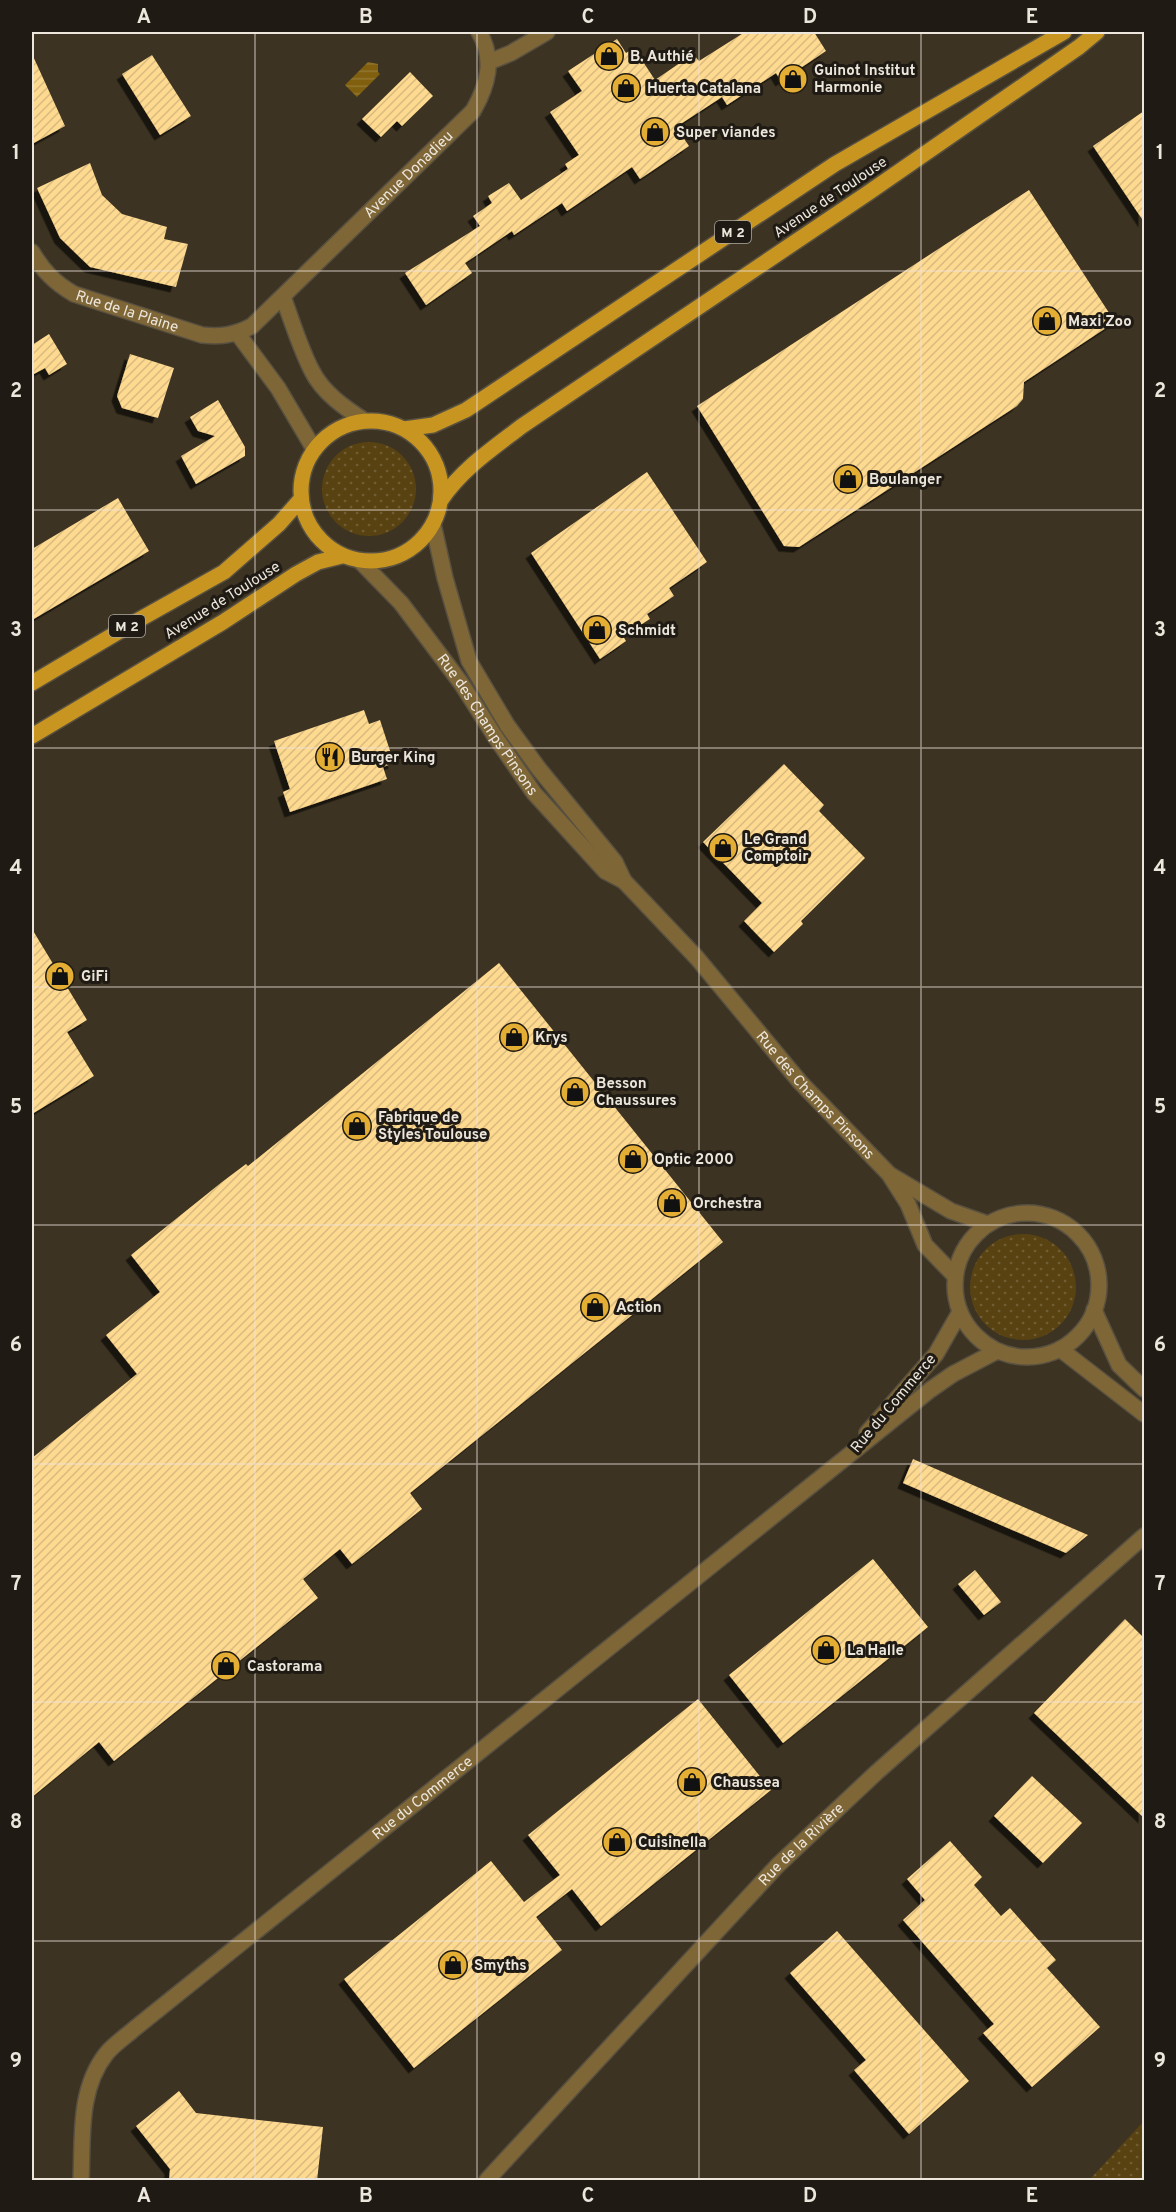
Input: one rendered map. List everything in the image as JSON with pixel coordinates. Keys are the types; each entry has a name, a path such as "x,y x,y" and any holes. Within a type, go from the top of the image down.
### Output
{"main road":[{"name":"Avenue de Toulouse","path":"404,429 433,425 466,410 836,164 1064,32"},
{"name":"Avenue de Toulouse","path":"441,500 454,481 477,460 522,426 868,193 1079,47 1097,32"},
{"path":"365,421 385,422 404,429 421,441 434,459 440,479 441,500 433,524 423,539 410,550 394,558 377,562 360,561 342,556 322,542 307,522 301,499 303,472 314,449 337,429 365,421"},
{"name":"Avenue de Toulouse","path":"32,683 224,572 279,524 301,499"},
{"name":"Avenue de Toulouse","path":"32,736 207,632 296,574 318,562 342,556"}],"street":[{"name":"Avenue Donadieu","path":"283,297 473,111 482,95 489,62 482,32"},
{"path":"489,62 511,53 547,32"},
{"name":"Rue de la Plaine","path":"32,252 50,276 74,294 202,335 218,337 238,334"},
{"path":"314,449 278,388 238,334 252,326 283,297 312,372 344,407 365,421"},
{"name":"Rue des Champs Pinsons","path":"433,524 445,578 469,661 507,725 539,770 615,862 624,880 697,958 800,1082 889,1174 908,1204 925,1245 955,1276"},
{"name":"Rue des Champs Pinsons","path":"360,561 401,603 461,683 495,738 534,793 604,871 624,880"},
{"name":"Rue des Champs Pinsons","path":"889,1174 951,1211 988,1224"},
{"path":"1029,1212 1056,1219 1076,1232 1092,1253 1099,1284 1094,1310 1081,1332 1060,1349 1046,1355 1012,1356 997,1351 976,1337 966,1326 955,1294 955,1276 966,1245 988,1224 1009,1215 1029,1212"},
{"path":"1094,1310 1119,1365 1144,1389"},
{"name":"Rue du Commerce","path":"843,1462 936,1354 960,1312"},
{"path":"1060,1349 1144,1414"},
{"name":"Rue du Commerce","path":"81,2181 87,2092 106,2054 134,2029 930,1390 953,1374 997,1351"},
{"name":"Rue de la Rivière","path":"487,2181 778,1865 870,1779 1144,1536"}],"shaded area":[{"path":"368,62 378,64 380,74 357,97 345,85"},
{"path":"360,442 378,442 403,455 413,471 416,489 413,507 403,523 378,536 360,536 335,523 322,498 322,480 335,455"},
{"path":"1023,1234 1043,1238 1061,1249 1072,1267 1076,1287 1072,1307 1061,1325 1043,1336 1023,1340 1003,1336 985,1325 974,1307 970,1287 974,1267 985,1249 1003,1238"},
{"path":"1144,2121 1144,2180 1089,2180"}],"building":[{"path":"745,32 814,32 826,51 781,81 776,73 727,105 722,97 676,127 689,146 640,179 632,167 567,211 562,203 514,235 512,231 465,263 472,273 426,305 405,273 480,226 473,216 492,203 488,196 509,183 521,200 568,169 565,164 579,155 550,112 582,91 568,71 617,39 626,53 634,48 655,80 693,54 699,61"},
{"path":"32,54 65,126 32,144"},
{"path":"152,55 191,116 160,135 122,74"},
{"path":"410,72 433,96 402,126 397,121 381,137 362,119"},
{"path":"1144,111 1144,222 1093,146"},
{"path":"90,163 102,195 122,214 167,227 164,239 188,244 176,287 90,267 60,238 37,188"},
{"path":"1029,190 1115,322 1024,382 1023,399 1017,406 799,547 784,546 697,406"},
{"path":"49,334 67,364 49,375 45,368 32,375 32,345"},
{"path":"130,354 174,368 158,418 122,408 117,396"},
{"path":"218,400 245,447 245,456 196,484 181,456 215,436 198,431 190,417"},
{"path":"647,472 707,562 669,588 674,596 647,614 650,619 623,636 626,641 600,659 531,553"},
{"path":"118,498 149,551 32,620 32,549"},
{"path":"364,710 369,724 380,720 394,763 383,767 387,779 290,812 283,792 290,789 274,741"},
{"path":"784,764 824,805 819,811 865,858 801,921 803,924 774,952 744,921 762,903 703,842"},
{"path":"32,929 87,1020 67,1032 94,1076 32,1114"},
{"path":"499,963 723,1242 410,1493 422,1509 352,1564 340,1549 303,1579 318,1598 114,1761 99,1742 32,1797 32,1458 137,1374 106,1335 160,1292 131,1255 222,1182 246,1164 248,1166"},
{"path":"913,1459 1088,1535 1066,1553 903,1483"},
{"path":"873,1559 928,1627 783,1743 729,1675"},
{"path":"975,1570 1001,1602 984,1615 958,1584"},
{"path":"1125,1619 1144,1638 1144,1818 1034,1713"},
{"path":"698,1699 771,1790 601,1926 572,1889 536,1917 562,1950 414,2068 344,1979 491,1861 524,1902 560,1875 528,1835"},
{"path":"1032,1776 1082,1823 1043,1863 994,1816"},
{"path":"950,1841 982,1877 974,1885 1001,1916 1010,1908 1056,1960 1047,1968 1100,2027 1032,2087 983,2033 994,2024 903,1920 925,1900 907,1879"},
{"path":"837,1931 969,2081 909,2134 854,2070 866,2060 790,1973"},
{"path":"179,2091 196,2113 323,2127 317,2181 169,2181 170,2169 136,2126"}],"place":[{"name":"B. Authié","path":"609,56"},
{"name":"Guinot Institut Harmonie","path":"793,79"},
{"name":"Huerta Catalana","path":"626,88"},
{"name":"Super viandes","path":"655,132"},
{"name":"Maxi Zoo","path":"1047,321"},
{"name":"Boulanger","path":"848,479"},
{"name":"Schmidt","path":"597,630"},
{"name":"Burger King","path":"330,757"},
{"name":"Le Grand Comptoir","path":"723,848"},
{"name":"GiFi","path":"60,976"},
{"name":"Krys","path":"514,1037"},
{"name":"Besson Chaussures","path":"575,1092"},
{"name":"Fabrique de Styles Toulouse","path":"357,1126"},
{"name":"Optic 2000","path":"633,1159"},
{"name":"Orchestra","path":"672,1203"},
{"name":"Action","path":"595,1307"},
{"name":"La Halle","path":"826,1650"},
{"name":"Castorama","path":"226,1666"},
{"name":"Chaussea","path":"692,1782"},
{"name":"Cuisinella","path":"617,1842"},
{"name":"Smyths","path":"453,1965"}]}
